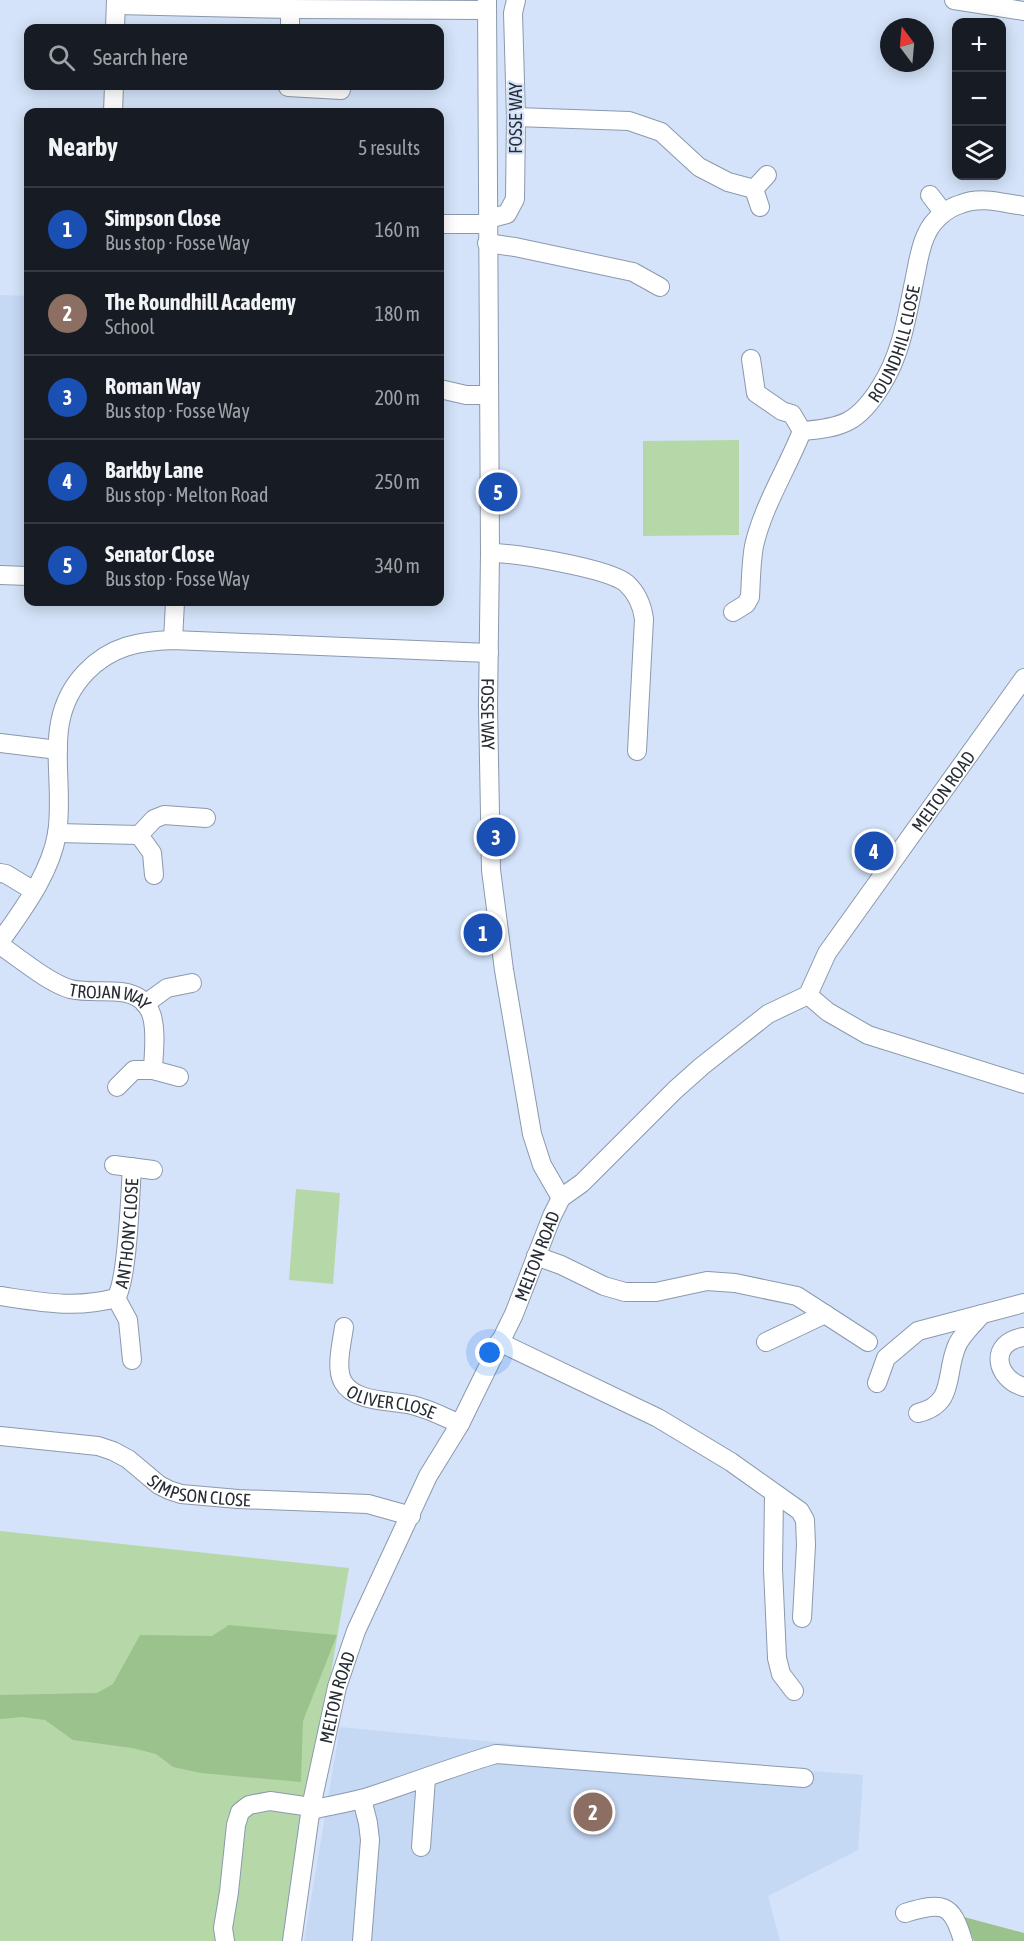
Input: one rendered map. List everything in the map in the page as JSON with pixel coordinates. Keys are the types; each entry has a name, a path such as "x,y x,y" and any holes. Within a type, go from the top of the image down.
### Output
{"street":[{"name":"FOSSE WAY","path":"488,222 507,214 515,199 516,117 513,13 516,0"},
{"path":"954,0 1024,11"},
{"path":"115,24 116,2 290,9 487,5"},
{"name":"FOSSE WAY","path":"487,5 490,553 488,705 491,870 502,959 532,1134 542,1165 561,1198"},
{"path":"290,9 290,24"},
{"path":"113,108 114,90"},
{"path":"516,117 629,121 661,132 699,167 757,198 767,175"},
{"path":"930,195 944,212 961,203 982,199 1024,206"},
{"name":"ROUNDHILL CLOSE","path":"802,431 827,429 857,417 875,395 892,368 903,338 927,232 944,212"},
{"path":"444,224 488,222"},
{"path":"487,243 633,272 660,287"},
{"path":"733,612 746,604 750,597 754,547 763,518 802,431 792,414 782,411 756,393 751,358"},
{"path":"444,391 466,395 488,395"},
{"path":"490,553 508,553 606,573 624,582 635,593 642,605 645,619 637,751"},
{"path":"0,575 24,576"},
{"path":"173,640 175,606"},
{"path":"0,943 24,909 45,872 57,832 60,720 67,697 78,681 105,655 144,641 173,640 489,653"},
{"name":"MELTON ROAD","path":"292,1941 311,1808 338,1687 356,1631 428,1476 460,1424 514,1314 561,1198 582,1183 702,1066 768,1014 808,995 827,953 1024,678"},
{"path":"0,743 58,750"},
{"path":"140,835 154,819 164,815 206,818"},
{"path":"57,832 140,835"},
{"path":"140,835 152,853 154,875"},
{"path":"0,873 6,874 34,891"},
{"name":"TROJAN WAY","path":"0,943 57,983 70,989 122,992 138,997 151,1011 154,1023 153,1070"},
{"path":"145,1004 167,988 192,983"},
{"path":"808,995 828,1012 868,1035 1024,1084"},
{"path":"117,1087 134,1070 153,1070 179,1077"},
{"name":"ANTHONY CLOSE","path":"0,1296 52,1304 76,1305 116,1298 120,1292 123,1274 123,1166 153,1170"},
{"path":"536,1256 561,1265 604,1286 625,1292 656,1292 707,1281 735,1282 797,1296 868,1342"},
{"name":"ANTHONY CLOSE","path":"116,1298 128,1320 132,1360"},
{"path":"877,1383 886,1358 918,1331 1024,1304"},
{"path":"766,1342 825,1314"},
{"path":"918,1413 940,1403 950,1376 956,1346 982,1314"},
{"name":"OLIVER CLOSE","path":"344,1327 340,1366 342,1382 352,1392 372,1399 412,1405 460,1424"},
{"path":"1024,1337 1006,1343 1001,1349 999,1360 1004,1373 1024,1387"},
{"path":"500,1342 658,1418 731,1462 800,1511 805,1520 806,1545 802,1618"},
{"name":"SIMPSON CLOSE","path":"0,1436 98,1446 128,1459 159,1485 181,1494 238,1499 359,1503 411,1516"},
{"path":"774,1493 777,1658 781,1674 794,1691"},
{"path":"225,1941 223,1928 236,1826 240,1812 249,1805 270,1801 311,1808 362,1799 426,1778 454,1766 496,1754 804,1778"},
{"path":"421,1847 426,1778"},
{"path":"362,1799 370,1840 362,1941"},
{"path":"905,1913 931,1905 950,1911 957,1920 963,1941"}],"shaded area":[{"path":"0,295 24,296 24,572 0,571"},
{"path":"340,1727 734,1765 863,1775 858,1850 768,1896 780,1941 304,1941"}],"green space":[{"path":"739,440 739,535 643,536 643,441"},
{"path":"296,1189 340,1193 333,1284 289,1280"},
{"path":"0,1531 349,1568 285,1941 0,1941"},
{"path":"229,1625 337,1635 303,1721 301,1782 201,1773 173,1767 156,1754 132,1748 73,1740 45,1720 22,1717 0,1719 0,1695 97,1693 113,1684 140,1635 212,1636"},
{"path":"964,1917 1024,1933 1024,1941 974,1941"}],"place":[{"name":"Senator Close","path":"498,492"},
{"name":"Roman Way","path":"496,837"},
{"name":"Barkby Lane","path":"874,851"},
{"name":"Simpson Close","path":"483,933"},
{"name":"The Roundhill Academy","path":"593,1812"}]}
